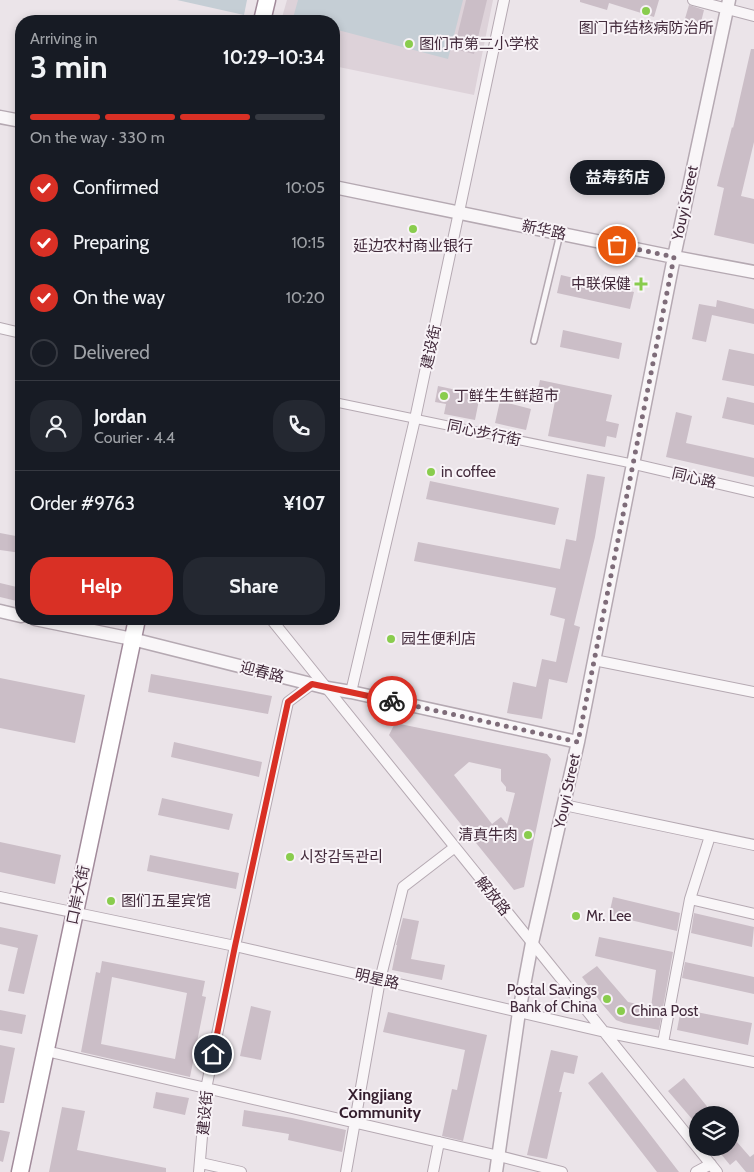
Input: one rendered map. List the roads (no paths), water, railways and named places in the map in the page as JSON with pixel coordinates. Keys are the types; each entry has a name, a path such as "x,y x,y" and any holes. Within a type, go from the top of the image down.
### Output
{"highway":[{"path":"263,15 266,0"},
{"name":"口岸大街","path":"20,1172 136,625"}],"street":[{"name":"建设街","path":"351,692 416,419 504,0"},
{"path":"693,0 728,5 754,16"},
{"name":"Youyi Street","path":"496,1172 519,1012 532,943 578,742 674,257 728,5"},
{"path":"0,117 15,121"},
{"name":"新华路","path":"340,187 754,272"},
{"path":"0,328 15,332"},
{"name":"同心步行街","path":"340,403 634,464"},
{"name":"同心路","path":"634,464 754,492"},
{"path":"0,611 15,615"},
{"name":"迎春路","path":"64,625 132,639 327,688 578,742"},
{"name":"解放路","path":"276,625 714,1168"},
{"path":"594,660 754,692"},
{"name":"建设街","path":"200,1168 206,1089 288,702 312,684"},
{"path":"564,805 754,845"},
{"path":"663,1043 690,899 710,836"},
{"path":"346,1172 380,980 403,887 455,848"},
{"name":"明星路","path":"0,897 235,946 605,1032 754,1062"},
{"path":"690,899 754,914"},
{"path":"46,1051 562,1172"},
{"path":"433,1172 439,1142"},
{"path":"200,1168 241,1172"},
{"path":"696,1172 714,1168"}],"lane":[{"path":"534,341 560,233"}],"place":[{"name":"图门市结核病防治所","path":"646,11"},
{"name":"图们市第二小学校","path":"409,44"},
{"name":"延边农村商业银行","path":"413,229"},
{"name":"益寿药店","path":"617,245"},
{"name":"中联保健","path":"641,284"},
{"name":"丁鲜生生鲜超市","path":"444,396"},
{"name":"in coffee","path":"431,472"},
{"name":"园生便利店","path":"391,639"},
{"name":"清真牛肉","path":"528,835"},
{"name":"시장감독관리","path":"290,857"},
{"name":"图们五星宾馆","path":"111,901"},
{"name":"Mr. Lee","path":"576,916"},
{"name":"Postal Savings Bank of China","path":"607,999"},
{"name":"China Post","path":"621,1011"}],"district":[{"name":"Xingjiang Community","path":"380,1103"}]}
